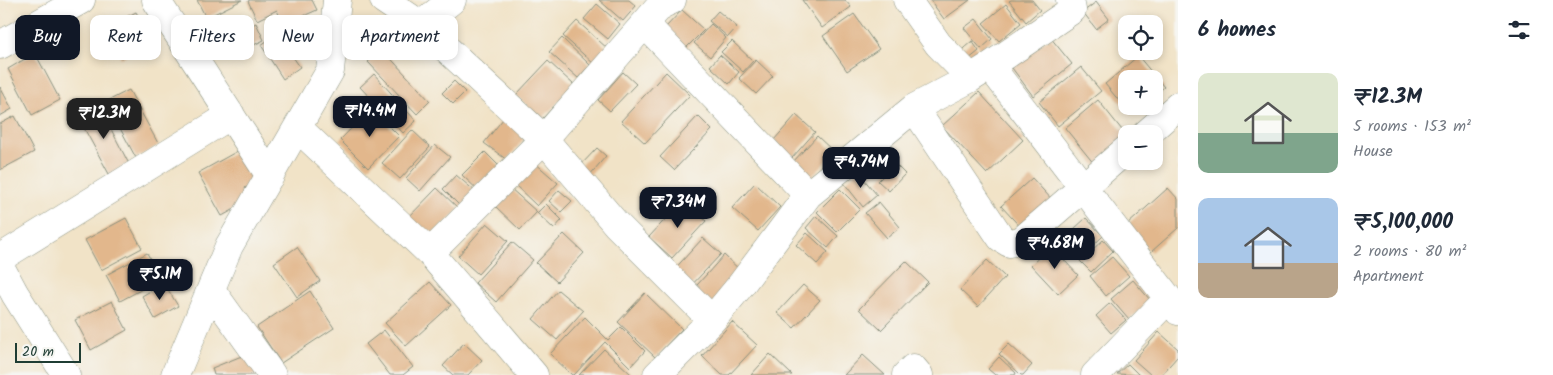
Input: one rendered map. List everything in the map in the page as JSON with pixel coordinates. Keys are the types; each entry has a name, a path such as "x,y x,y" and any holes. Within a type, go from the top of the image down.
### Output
{"street":[{"path":"0,44 81,0"},
{"path":"156,0 270,176"},
{"path":"175,375 229,246 330,71 337,0"},
{"path":"384,0 406,15"},
{"path":"433,15 452,0"},
{"path":"430,253 544,139 661,5 672,0"},
{"path":"907,0 938,44 982,71"},
{"path":"982,71 1072,10 1070,0"},
{"path":"645,24 808,195"},
{"path":"458,59 544,139 616,224 712,320"},
{"path":"657,375 712,320 808,195 914,108 990,66 1173,305 1095,375"},
{"path":"1156,125 1178,106"},
{"path":"914,108 1001,238 1009,243 1021,241 1118,157"},
{"path":"0,258 231,115"},
{"path":"298,128 430,253 534,375"},
{"path":"0,266 15,294 66,375"},
{"path":"211,290 272,375"},
{"path":"906,375 913,368 919,375"}],"building":[{"path":"197,0 242,0 212,15 204,15"},
{"path":"312,0 317,10 306,15 279,15 277,10 257,20 248,1"},
{"path":"599,0 629,0 636,6 623,21"},
{"path":"802,0 845,0 851,7 822,28"},
{"path":"930,0 970,0 944,19"},
{"path":"1032,0 1040,10 1026,22 1009,1"},
{"path":"1096,2 1109,19 1096,29 1083,12"},
{"path":"597,4 620,24 608,39 584,19"},
{"path":"1006,4 1021,23 999,41 983,23"},
{"path":"682,10 704,30 686,48 665,28"},
{"path":"718,11 737,27 728,37 709,21"},
{"path":"854,14 879,49 847,71 823,36"},
{"path":"976,19 992,39 981,49 964,28"},
{"path":"577,21 608,49 594,64 563,36"},
{"path":"256,23 264,40 254,45 254,24"},
{"path":"711,24 726,38 710,57 694,43"},
{"path":"1050,37 1072,64 1033,96 1012,68"},
{"path":"562,38 590,65 578,78 549,52"},
{"path":"732,41 753,61 743,72 721,52"},
{"path":"972,41 979,51 963,64 956,55"},
{"path":"720,55 739,72 729,84 710,66"},
{"path":"23,60 39,60 60,100 32,115 8,69"},
{"path":"271,60 295,60 300,67 283,79"},
{"path":"370,60 392,60 430,101 417,114 368,62"},
{"path":"756,60 773,76 756,94 739,78"},
{"path":"1133,60 1141,60 1150,70 1122,70"},
{"path":"548,61 574,85 542,119 516,95"},
{"path":"1081,67 1101,91 1058,126 1039,102"},
{"path":"623,72 636,84 610,111 598,100"},
{"path":"666,72 690,95 645,143 621,121"},
{"path":"1118,73 1118,100 1105,84"},
{"path":"374,74 416,121 403,133 360,87"},
{"path":"454,81 465,92 453,104 442,93"},
{"path":"0,87 12,109 0,116"},
{"path":"129,90 159,145 136,158 106,102"},
{"path":"979,92 1023,140 987,174 942,126"},
{"path":"1098,100 1118,125 1118,155 1099,170 1065,128"},
{"path":"99,106 129,164 109,174 78,117"},
{"path":"371,108 399,136 368,168 340,140"},
{"path":"796,115 815,132 792,158 773,141"},
{"path":"15,116 34,152 0,170 0,124"},
{"path":"698,116 712,130 674,170 660,157"},
{"path":"503,119 525,137 507,160 484,143"},
{"path":"412,130 430,147 400,179 382,163"},
{"path":"817,136 834,152 810,179 792,163"},
{"path":"435,145 450,157 420,191 406,178"},
{"path":"243,148 260,179 245,188 251,200 222,216 198,173"},
{"path":"597,148 606,156 589,176 579,167"},
{"path":"485,152 506,173 484,196 462,175"},
{"path":"534,162 558,183 537,206 514,184"},
{"path":"895,164 905,174 889,191 878,181"},
{"path":"858,172 877,195 863,207 844,183"},
{"path":"456,175 476,192 462,208 443,189"},
{"path":"1032,178 1055,203 1024,231 1001,206"},
{"path":"755,183 780,207 758,231 732,208"},
{"path":"437,188 459,209 426,243 405,221"},
{"path":"510,188 537,212 520,230 494,205"},
{"path":"1168,188 1178,199 1178,228 1151,252 1127,225"},
{"path":"840,189 860,209 837,232 817,212"},
{"path":"559,190 572,201 561,212 549,201"},
{"path":"683,200 706,221 672,258 649,237"},
{"path":"879,202 900,227 887,238 865,213"},
{"path":"546,204 562,220 554,229 537,213"},
{"path":"816,216 838,236 828,248 806,228"},
{"path":"126,218 142,248 101,270 85,240"},
{"path":"1086,218 1103,236 1079,259 1062,240"},
{"path":"487,223 508,241 478,274 458,256"},
{"path":"807,233 828,252 817,264 796,245"},
{"path":"564,234 584,253 557,282 536,263"},
{"path":"703,238 721,254 687,290 670,274"},
{"path":"1103,240 1113,251 1091,272 1080,261"},
{"path":"512,242 533,260 496,302 475,283"},
{"path":"1051,246 1078,275 1058,294 1031,265"},
{"path":"297,247 320,281 297,297 274,263"},
{"path":"147,253 161,279 120,301 106,275"},
{"path":"724,255 744,274 709,312 689,294"},
{"path":"1112,257 1129,276 1106,296 1090,276"},
{"path":"987,260 1005,277 978,307 960,290"},
{"path":"906,261 928,282 881,330 859,309"},
{"path":"1133,280 1151,301 1129,320 1111,299"},
{"path":"430,282 451,305 406,346 385,323"},
{"path":"164,283 178,306 155,319 142,296"},
{"path":"803,285 820,300 794,328 777,313"},
{"path":"558,290 583,311 557,340 533,319"},
{"path":"310,291 334,328 281,363 257,327"},
{"path":"645,293 682,329 655,357 618,322"},
{"path":"112,301 127,330 91,350 75,320"},
{"path":"1110,303 1126,320 1111,333 1096,316"},
{"path":"585,317 608,340 621,327 645,351 630,367 605,342 572,375 550,354"},
{"path":"732,322 757,345 729,375 722,375 702,356"},
{"path":"384,330 413,367 403,375 390,375 366,344"},
{"path":"1159,332 1178,349 1178,356 1161,375 1151,375 1134,360"},
{"path":"464,343 482,360 468,375 453,375 443,366"},
{"path":"1009,344 1032,365 1023,375 999,354"},
{"path":"604,349 631,374 579,375"},
{"path":"249,353 258,375 214,375 212,368"},
{"path":"770,354 792,375 751,375"},
{"path":"863,355 885,375 844,375"},
{"path":"999,357 1016,373 1015,375 995,375 988,369"},
{"path":"1128,364 1139,375 1117,374"}]}
